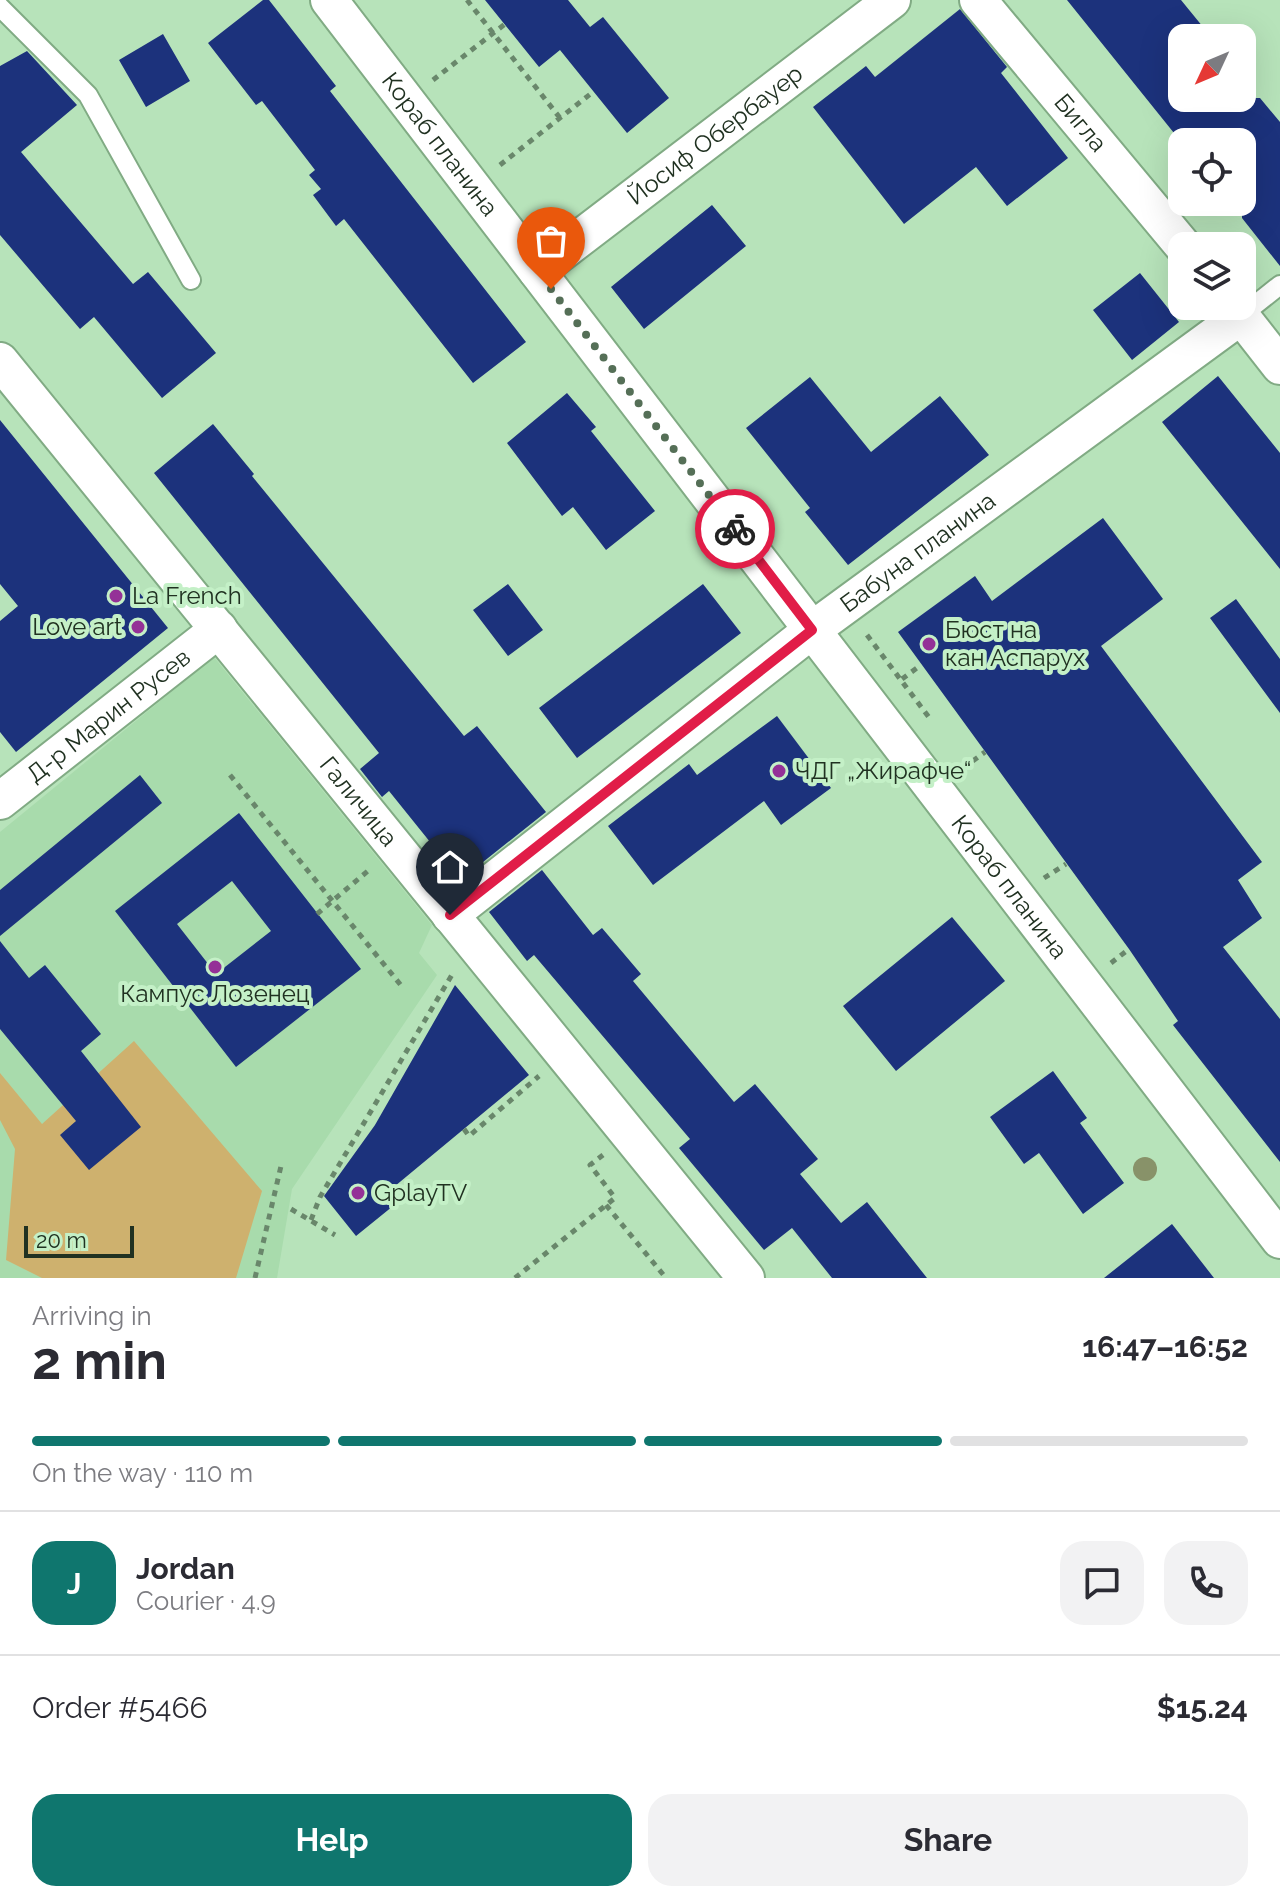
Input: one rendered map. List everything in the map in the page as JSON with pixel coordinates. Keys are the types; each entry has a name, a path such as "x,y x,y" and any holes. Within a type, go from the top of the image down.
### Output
{"street":[{"name":"Кораб планина","path":"329,0 1280,1240"},
{"name":"Йосиф Обербауер","path":"537,271 892,0"},
{"name":"Бигла","path":"978,0 1171,232"},
{"name":"Бабуна планина","path":"461,928 812,630 1225,320"},
{"path":"1244,320 1280,366"},
{"name":"Галичица","path":"0,361 746,1278"},
{"name":"Д-р Марин Русев","path":"0,801 219,629"}],"lane":[{"path":"0,7 88,95 191,280"},
{"path":"1256,300 1280,285"}],"path":[{"path":"467,0 560,118"},
{"path":"407,101 505,24"},
{"path":"473,187 593,92"},
{"path":"912,672 921,665"},
{"path":"230,775 404,989"},
{"path":"317,914 380,861"},
{"path":"311,1220 320,1197 461,928"},
{"path":"464,1129 469,1136 564,1055"},
{"path":"255,1278 281,1166"},
{"path":"515,1278 615,1198 600,1178"},
{"path":"606,1205 666,1278"},
{"path":"291,1209 335,1235"}],"shaded area":[{"name":"Кампус Лозенец","path":"214,657 432,925 419,953 437,975 292,1189 277,1278 0,1278 0,832"},
{"path":"134,1041 262,1191 236,1278 42,1278 6,1260 15,1149 0,1120 0,1073 42,1124"}],"building":[{"path":"263,0 269,0 336,86 330,91 526,342 473,383 344,219 336,226 313,195 321,189 309,175 315,170 262,101 256,105 208,43"},
{"path":"485,0 568,0 590,27 603,17 669,98 627,133 560,50 539,67"},
{"path":"1067,0 1181,0 1201,24 1168,24 1168,112 1256,112 1256,98 1260,98 1280,122 1280,266 1242,218 1256,216 1256,128 1170,128"},
{"path":"960,9 1007,67 1001,73 1068,158 1007,206 976,167 904,224 813,107 866,66 875,77"},
{"path":"163,34 190,81 146,107 119,60"},
{"path":"27,51 77,105 21,152 133,284 148,272 216,353 162,398 94,317 80,329 0,235 0,66"},
{"path":"712,205 746,246 644,329 611,287"},
{"path":"1140,273 1168,308 1168,320 1179,322 1132,360 1093,310"},
{"path":"1218,376 1280,453 1280,569 1162,422"},
{"path":"810,377 871,452 940,396 989,455 848,565 805,512 810,508 746,428"},
{"path":"567,393 596,427 591,431 655,511 606,550 573,507 562,516 507,443"},
{"path":"0,420 168,628 16,752 0,732 0,621 18,606 0,584"},
{"path":"213,424 464,736 477,726 546,812 468,874 455,873 389,791 382,797 360,769 379,753 154,473"},
{"path":"1103,518 1163,599 1101,646 1262,862 1238,880 1262,918 1223,947 1280,1019 1280,1162 1173,1025 1178,1021 1129,949 898,632 975,576 992,601"},
{"path":"508,584 543,630 508,656 473,610"},
{"path":"703,584 741,633 577,758 539,708"},
{"path":"1236,599 1280,659 1280,713 1210,618"},
{"path":"777,716 831,788 781,825 764,801 653,885 608,826 689,764 697,775"},
{"path":"140,775 162,803 0,936 0,890"},
{"path":"239,813 361,969 236,1067 115,911","holes":["232,881 271,931 216,974 177,924"]},
{"path":"542,870 593,935 602,928 641,974 633,981 734,1102 755,1084 818,1159 800,1174 841,1223 867,1202 927,1278 832,1278 792,1228 764,1250 679,1148 690,1139 534,955 527,961 489,912"},
{"path":"952,917 1005,981 896,1071 843,1006"},
{"path":"0,941 29,978 45,965 101,1034 81,1051 141,1127 89,1170 60,1135 76,1121 0,1029"},
{"path":"455,985 529,1075 389,1191 398,1202 356,1236 324,1196 375,1125"},
{"path":"1053,1071 1087,1118 1080,1123 1124,1183 1083,1214 1039,1153 1024,1164 990,1117"},
{"path":"1172,1224 1214,1278 1104,1278"}],"way so far":[{"path":"551,289 735,529"}],"place":[{"name":"La French","path":"116,596"},
{"name":"Love art","path":"138,627"},
{"name":"Бюст на кан Аспарух","path":"929,644"},
{"name":"ЧДГ „Жирафче“","path":"779,771"},
{"name":"Кампус Лозенец","path":"215,967"},
{"name":"GplayTV","path":"358,1193"}],"route":[{"path":"450,915 812,630 735,529"}]}
